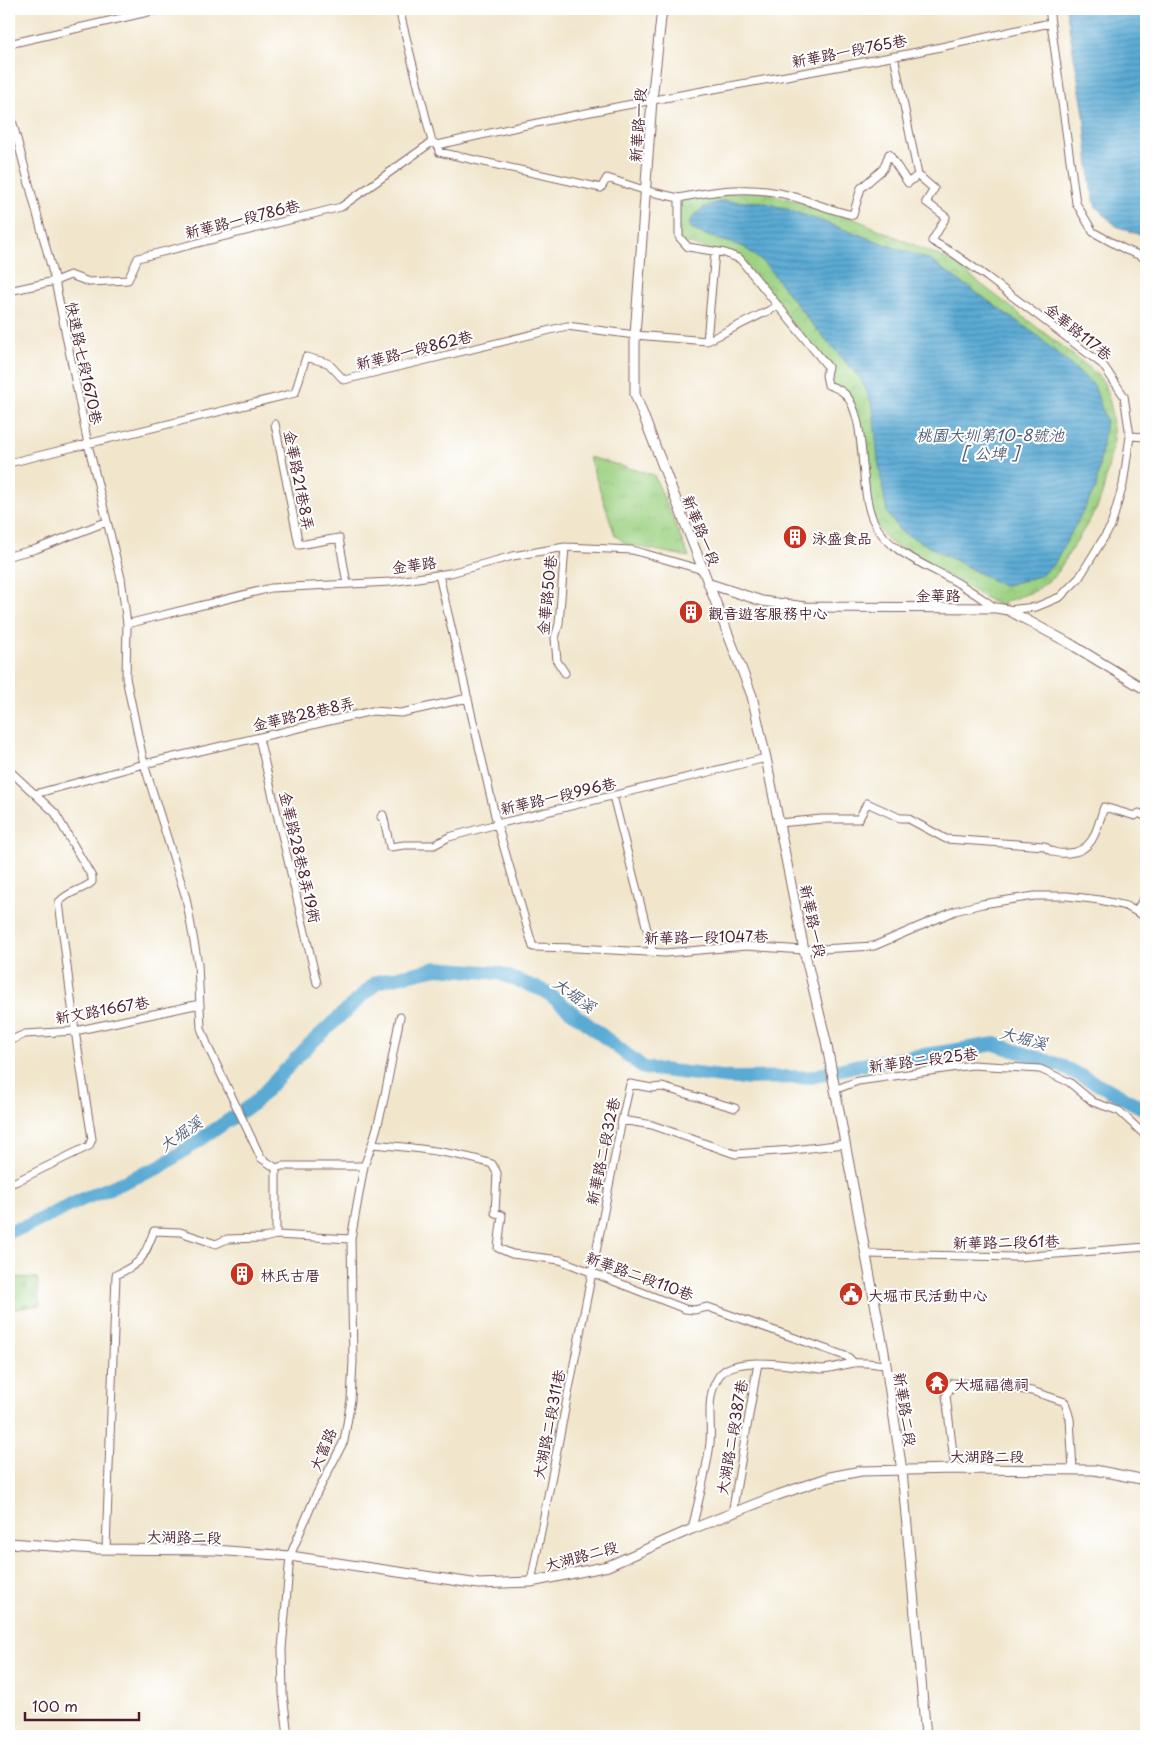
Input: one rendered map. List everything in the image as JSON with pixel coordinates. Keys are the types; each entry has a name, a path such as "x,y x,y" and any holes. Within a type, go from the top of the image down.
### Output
{"street":[{"path":"9,44 161,9"},
{"path":"400,9 435,144 439,152 601,188 607,178 647,191 680,198 736,189 759,190 780,193 853,215 861,188 883,169 889,154 908,184 918,175 894,56"},
{"name":"新華路一段","path":"662,9 652,100 647,191 635,335 635,394 752,696 804,950 828,1053 834,1090"},
{"path":"1049,9 1076,203 1092,232 1146,258"},
{"name":"新華路一段765巷","path":"652,100 894,56 1050,23"},
{"name":"新華路一段786巷","path":"55,281 70,274 89,282 128,280 138,258 341,208 435,144 652,100"},
{"name":"快速路七段1670巷","path":"9,109 55,281 88,444 121,578 127,624 126,678 144,764 186,898 198,964 201,1028 261,1158 276,1168"},
{"name":"金華路117巷","path":"918,175 934,190 926,202 946,217 932,242 953,253 981,272 1103,365 1124,396 1130,436 1123,485 1111,526 1079,578 1060,597 1036,607 1008,610"},
{"path":"680,198 679,237 688,247 725,253 740,260 828,367 826,375 828,385 839,389 845,394 852,405 857,421 864,482 872,518 880,533 905,554 960,584 996,608"},
{"path":"707,341 715,252"},
{"path":"9,291 55,281"},
{"path":"635,335 707,341 778,306"},
{"name":"新華路一段862巷","path":"88,444 295,393 306,357 328,363 344,380 568,326 635,335"},
{"name":"金華路21巷8弄","path":"275,424 299,545 339,538 347,584"},
{"path":"1130,436 1146,437"},
{"path":"9,463 88,444"},
{"path":"9,556 36,549 106,522"},
{"name":"金華路","path":"127,624 271,588 391,582 439,574 513,556 565,547 632,550 703,570"},
{"name":"金華路50巷","path":"564,673 557,661 555,638 559,624 565,547"},
{"path":"439,574 497,824"},
{"name":"金華路","path":"710,584 762,601 805,607 996,608 1008,610 1069,643 1146,690"},
{"name":"金華路28巷8弄","path":"35,794 144,764 372,712 401,713 468,698"},
{"name":"金華路28巷8弄19衖","path":"259,738 317,983"},
{"name":"新華路一段996巷","path":"381,816 383,815 390,847 434,845 449,837 497,824 766,758"},
{"path":"9,770 55,813 92,877 92,882 70,892 59,902 75,1031 92,1139 89,1146 9,1184"},
{"path":"613,796 653,953"},
{"path":"779,823 822,819 859,819 867,803 900,818 907,818 946,839 1044,846 1056,854 1074,853 1087,846 1099,827 1104,807 1135,816 1139,813 1146,817"},
{"name":"新華路一段1047巷","path":"497,824 533,948 577,948 665,953 746,946 804,950 874,946 956,912 982,904 1035,896 1067,896 1100,900 1126,906 1146,917"},
{"path":"1136,911 1146,895"},
{"name":"新文路1667巷","path":"9,1041 26,1034 75,1031 200,1004"},
{"name":"大富路","path":"288,1736 283,1694 282,1649 290,1556 315,1497 344,1440 351,1400 353,1361 350,1239 364,1166 373,1144 400,1017"},
{"name":"新華路二段25巷","path":"834,1090 858,1081 972,1065 1040,1069 1069,1082 1093,1102 1119,1111 1146,1136"},
{"name":"新華路二段32巷","path":"592,1271 630,1084 652,1088 662,1087 735,1108"},
{"name":"新華路二段","path":"834,1090 886,1365 902,1471 926,1736"},
{"path":"622,1120 652,1125 734,1154 845,1144"},
{"name":"新華路二段110巷","path":"373,1144 440,1151 492,1164 497,1173 495,1213 502,1214 498,1248 512,1254 560,1260 685,1309 694,1310 708,1307 848,1357 854,1363"},
{"path":"276,1235 276,1168 282,1166 364,1166"},
{"path":"106,1549 116,1275 136,1265 144,1256 154,1231 180,1232 216,1244 227,1239 264,1238 276,1235 350,1239"},
{"name":"新華路二段61巷","path":"866,1254 1018,1257 1146,1247"},
{"name":"大湖路二段311巷","path":"531,1582 592,1271"},
{"path":"692,1529 710,1443 710,1402 713,1387 720,1374 733,1365 758,1363 797,1365 824,1369 854,1363 886,1365"},
{"name":"大湖路二段387巷","path":"732,1514 758,1363"},
{"path":"955,1469 946,1396 953,1383 980,1384 1032,1391 1065,1402 1070,1419 1073,1470"},
{"name":"大湖路二段","path":"9,1543 106,1549 215,1550 290,1556 479,1584 531,1582 608,1566 692,1529 778,1495 830,1477 861,1470 1094,1470 1146,1480"}],"green space":[{"name":"桃園大圳第10-8號池 [ 公埤 ]","path":"760,191 843,214 951,261 1095,372 1104,383 1111,406 1114,440 1103,491 1097,508 1055,576 1035,591 1004,602 1003,608 888,541 872,518 853,405 829,384 829,367 740,259 683,242 676,234 678,197"},
{"path":"589,457 654,475 689,557 626,544 615,535"},
{"path":"9,1277 37,1278 40,1305 9,1310"}],"water":[{"path":"1066,9 1146,9 1146,237 1116,226 1096,207 1091,189 1084,114"},
{"name":"桃園大圳第10-8號池 [ 公埤 ]","path":"722,201 762,202 787,209 930,260 1035,334 1094,385 1106,421 1096,488 1054,564 1040,576 1003,586 900,531 887,513 878,460 873,407 861,379 812,324 766,265 744,247 693,230 689,224 702,209"}],"waterway":[{"name":"大堀溪","path":"9,1231 25,1227 83,1199 160,1167 254,1103 307,1047 377,982 437,968 498,973 545,991 644,1068 731,1078 811,1077 854,1066 995,1044 1059,1065 1146,1110"}],"place":[{"name":"泳盛食品","path":"795,537"},
{"name":"觀音遊客服務中心","path":"691,612"},
{"name":"林氏古厝","path":"242,1274"},
{"name":"大堀市民活動中心","path":"851,1294"},
{"name":"大堀福德祠","path":"937,1383"}]}
